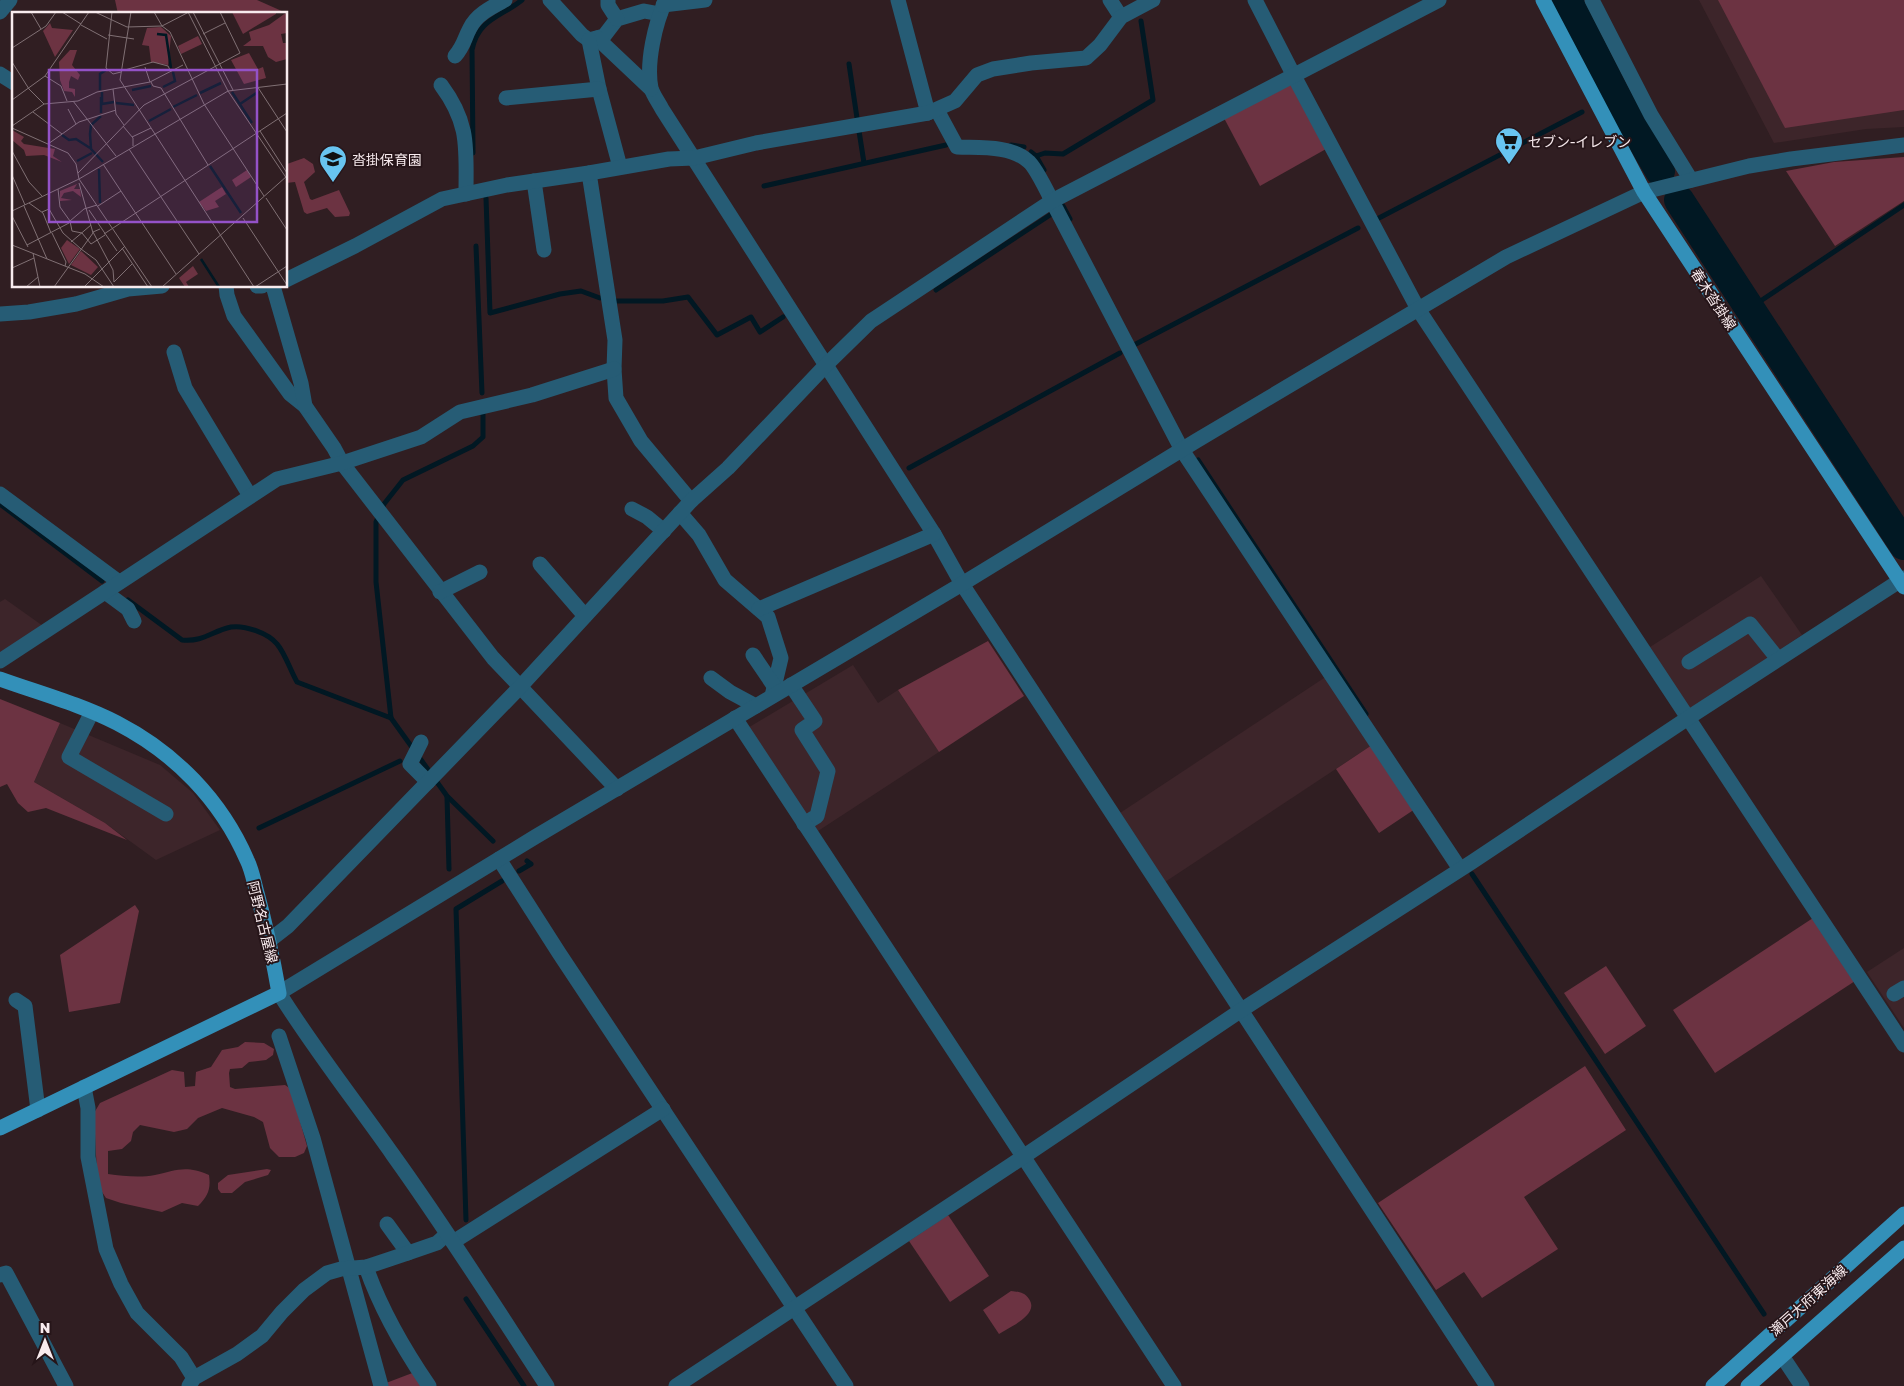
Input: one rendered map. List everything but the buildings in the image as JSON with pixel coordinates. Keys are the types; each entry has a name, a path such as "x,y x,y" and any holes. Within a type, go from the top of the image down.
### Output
{"main road":[{"name":"春木沓掛線","path":"1543,0 1644,192 1903,582"},
{"name":"阿野名古屋線","path":"0,679 116,722 147,740 179,763 205,791 226,820 248,861 270,940 279,993"},
{"path":"0,1128 279,993"},
{"name":"瀬戸大府東海線","path":"1712,1386 1904,1214"},
{"name":"瀬戸大府東海線","path":"1748,1386 1904,1248"}],"street":[{"path":"0,12 10,0"},
{"path":"455,56 463,48 470,27 480,15 505,0"},
{"path":"550,0 582,35 593,39 651,89 934,534 962,584 1486,1386"},
{"path":"608,0 608,4 617,18"},
{"path":"593,39 604,36 617,18 663,6 705,0"},
{"path":"898,0 932,111 957,148 987,148 1010,151 1029,161 1052,200 1182,450 1460,869"},
{"path":"1110,0 1121,16"},
{"path":"288,279 355,246 442,198 669,159 694,158 756,143 932,111 955,101 978,75 993,69 1030,63 1086,58 1100,45 1121,16 1153,0"},
{"path":"1255,0 1418,309 1904,1045"},
{"path":"270,940 288,926 520,687 691,501 728,468 872,321 1052,200 1439,0"},
{"path":"1592,0 1651,115 1691,180"},
{"path":"651,89 652,47 663,6"},
{"path":"593,39 599,89 620,167"},
{"path":"0,74 12,82"},
{"path":"441,85 458,111 464,128 466,140 466,194"},
{"path":"506,98 599,89"},
{"path":"547,1386 394,1155 302,1030 279,993 756,706 773,691 791,685 962,584 1182,450 1506,257 1644,192 1749,166 1791,159 1904,146"},
{"path":"589,173 615,340 616,398 641,441 691,501"},
{"path":"534,181 544,250"},
{"path":"0,314 29,312 76,304 128,289 139,288"},
{"path":"226,288 234,316 290,394 305,406 334,448 342,464 440,592 493,658 617,789"},
{"path":"274,288 301,383 305,406"},
{"path":"174,352 185,388 250,496"},
{"path":"0,661 277,478 342,464 421,437 460,412 532,395 614,368"},
{"path":"0,494 119,582"},
{"path":"632,509 648,517 664,531"},
{"path":"680,513 699,535 725,580 768,617 781,658 773,691"},
{"path":"759,609 934,534"},
{"path":"540,564 585,616"},
{"path":"440,592 480,572"},
{"path":"676,1386 1023,1157 1240,1010 1460,869 1778,659 1903,582"},
{"path":"105,592 128,609 134,621"},
{"path":"1689,662 1750,624 1778,659"},
{"path":"753,655 773,691"},
{"path":"711,678 730,692 756,706"},
{"path":"791,685 814,721 802,730 828,771 817,816 804,824"},
{"path":"92,712 69,757 166,814"},
{"path":"735,718 1174,1386"},
{"path":"417,749 410,764 432,778"},
{"path":"499,859 559,953 846,1386"},
{"path":"16,1000 25,1006 38,1110"},
{"path":"279,1036 313,1138 381,1386"},
{"path":"84,1087 88,1108 88,1157 106,1249 121,1284 137,1313 181,1358 192,1382 262,1336 304,1290 327,1273 341,1269 366,1267 450,1238 663,1109"},
{"path":"387,1224 408,1253"},
{"path":"366,1267 380,1305 405,1350 429,1386"},
{"path":"0,1275 6,1273 66,1386"},
{"path":"1782,1356 1802,1386"}],"shaded area":[{"path":"115,0 257,0 284,12 118,12"},
{"path":"1699,0 1904,0 1904,127 1866,129 1774,143"},
{"path":"1718,0 1904,0 1904,110 1785,128"},
{"path":"1289,84 1293,86 1326,149 1260,186 1224,118"},
{"path":"1904,157 1904,201 1835,246 1786,171 1834,162"},
{"path":"304,158 313,164 315,172 304,182 310,199 312,200 339,190 350,213 349,216 335,217 327,208 307,214 304,212 295,182 288,183 288,164"},
{"path":"1761,576 1802,635 1693,708 1687,708 1650,647"},
{"path":"5,599 43,626 0,653 0,602"},
{"path":"988,641 1024,696 939,752 898,690"},
{"path":"853,665 878,703 898,690 939,752 815,833 746,729"},
{"path":"1327,676 1372,745 1165,882 1120,813"},
{"path":"0,699 60,723 34,782 105,823 127,840 46,808 28,812 18,803 7,784 0,787"},
{"path":"60,723 160,765 193,793 220,830 156,860 105,823 34,782"},
{"path":"1372,745 1415,809 1379,833 1336,769"},
{"path":"135,905 139,911 120,1003 69,1012 60,955"},
{"path":"1813,918 1855,981 1715,1073 1673,1010"},
{"path":"1904,948 1904,1028 1867,972"},
{"path":"1606,966 1646,1026 1605,1054 1564,993"},
{"path":"245,1042 264,1043 274,1049 273,1055 266,1060 249,1062 242,1068 230,1069 230,1087 235,1089 285,1085 291,1089 307,1146 304,1153 295,1157 279,1157 270,1148 263,1122 254,1117 222,1108 198,1118 187,1129 174,1132 140,1125 133,1132 131,1141 122,1149 108,1151 108,1174 143,1176 182,1169 194,1170 209,1175 210,1184 206,1195 198,1206 182,1203 162,1212 106,1198 98,1186 96,1155 94,1113 100,1103 172,1070 184,1072 185,1087 195,1086 196,1072 211,1067 222,1050 238,1047"},
{"path":"1585,1066 1626,1130 1524,1197 1558,1249 1482,1298 1464,1272 1436,1290 1378,1203"},
{"path":"271,1170 268,1175 245,1182 232,1193 221,1193 218,1189 218,1183 228,1175"},
{"path":"948,1215 989,1276 950,1302 909,1241"},
{"path":"1011,1291 1021,1293 1029,1299 1030,1310 1022,1320 999,1334 983,1310"},
{"path":"415,1372 424,1386 387,1386 386,1383"}],"waterway":[{"path":"473,153 472,50 475,40 485,25 522,0"},
{"path":"1567,0 1615,94 1660,171"},
{"path":"1036,156 1045,153 1063,154 1153,100 1141,21"},
{"path":"849,64 857,118"},
{"path":"1607,99 1615,94"},
{"path":"1379,218 1582,112"},
{"path":"859,131 864,163"},
{"path":"764,186 946,145"},
{"path":"1011,145 1024,147"},
{"path":"1031,152 1036,156 1044,170"},
{"path":"486,198 490,313 560,294 581,291 600,298"},
{"path":"1679,200 1904,545"},
{"path":"1750,308 1904,205"},
{"path":"1063,206 1070,219"},
{"path":"936,290 1050,215"},
{"path":"1134,345 1358,228"},
{"path":"476,246 482,393"},
{"path":"616,301 663,301 688,297 717,335 751,317 760,332 783,317"},
{"path":"909,468 1120,353"},
{"path":"483,412 483,437 473,446 403,480 384,504 376,522 376,582 391,718 447,796 493,841"},
{"path":"1198,460 1366,714"},
{"path":"0,504 102,581"},
{"path":"128,600 182,640 202,638 231,627 243,627 262,633 273,640 280,648 297,682 391,718"},
{"path":"259,828 400,761"},
{"path":"447,797 449,869"},
{"path":"519,871 531,864 527,861"},
{"path":"1472,874 1764,1314"},
{"path":"466,1220 456,909 502,881"},
{"path":"466,1299 524,1386"}],"place":[{"name":"セブン-イレブン","path":"1509,165"},
{"name":"沓掛保育園","path":"333,183"}]}
